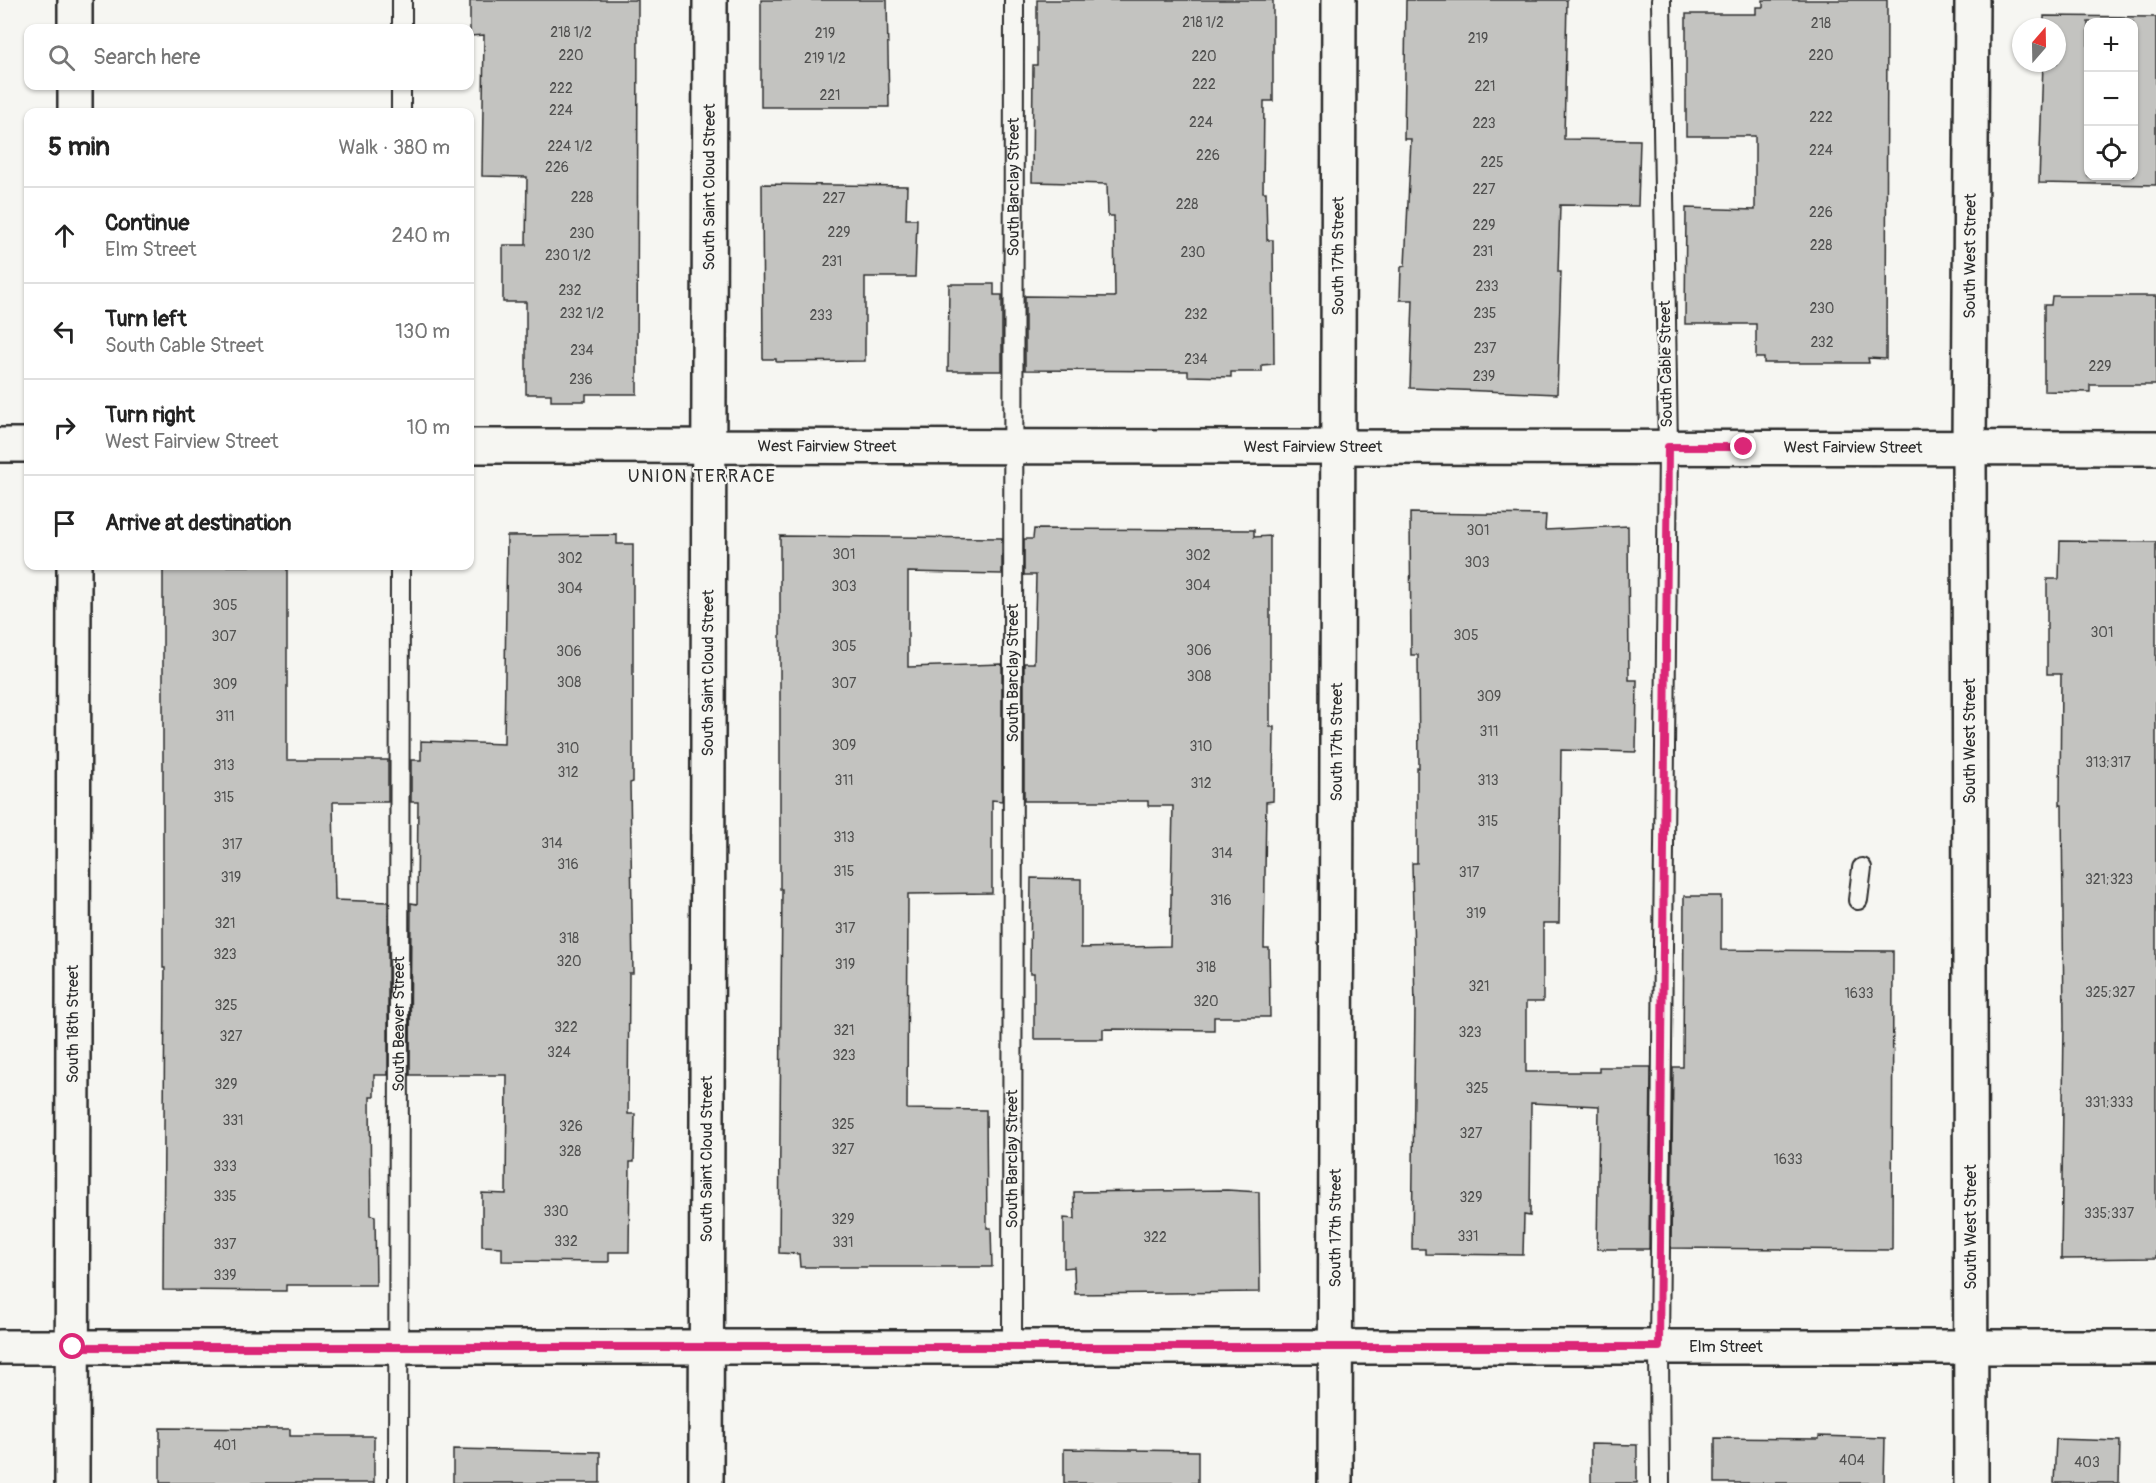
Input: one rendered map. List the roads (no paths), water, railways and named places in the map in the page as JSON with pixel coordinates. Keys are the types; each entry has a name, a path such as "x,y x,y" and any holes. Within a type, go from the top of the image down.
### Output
{"street":[{"path":"75,0 75,24"},
{"name":"South Saint Cloud Street","path":"706,1483 710,0"},
{"name":"South 17th Street","path":"1335,1483 1340,0"},
{"name":"South West Street","path":"1971,1483 1969,447 1972,0"},
{"path":"75,90 75,108"},
{"path":"0,445 24,445"},
{"name":"West Fairview Street","path":"474,446 2156,448"},
{"name":"South 18th Street","path":"72,1483 74,570"},
{"name":"Elm Street","path":"0,1347 2156,1347"}],"lane":[{"path":"402,0 402,24"},
{"name":"South Barclay Street","path":"1012,1347 1014,0"},
{"name":"South Cable Street","path":"1660,1483 1659,1347 1668,447 1661,0"},
{"path":"401,90 401,108"},
{"name":"South Beaver Street","path":"398,1483 400,570"},
{"path":"1858,900 1862,868"}],"district":[{"name":"UNION TERRACE","path":"702,476"}]}
